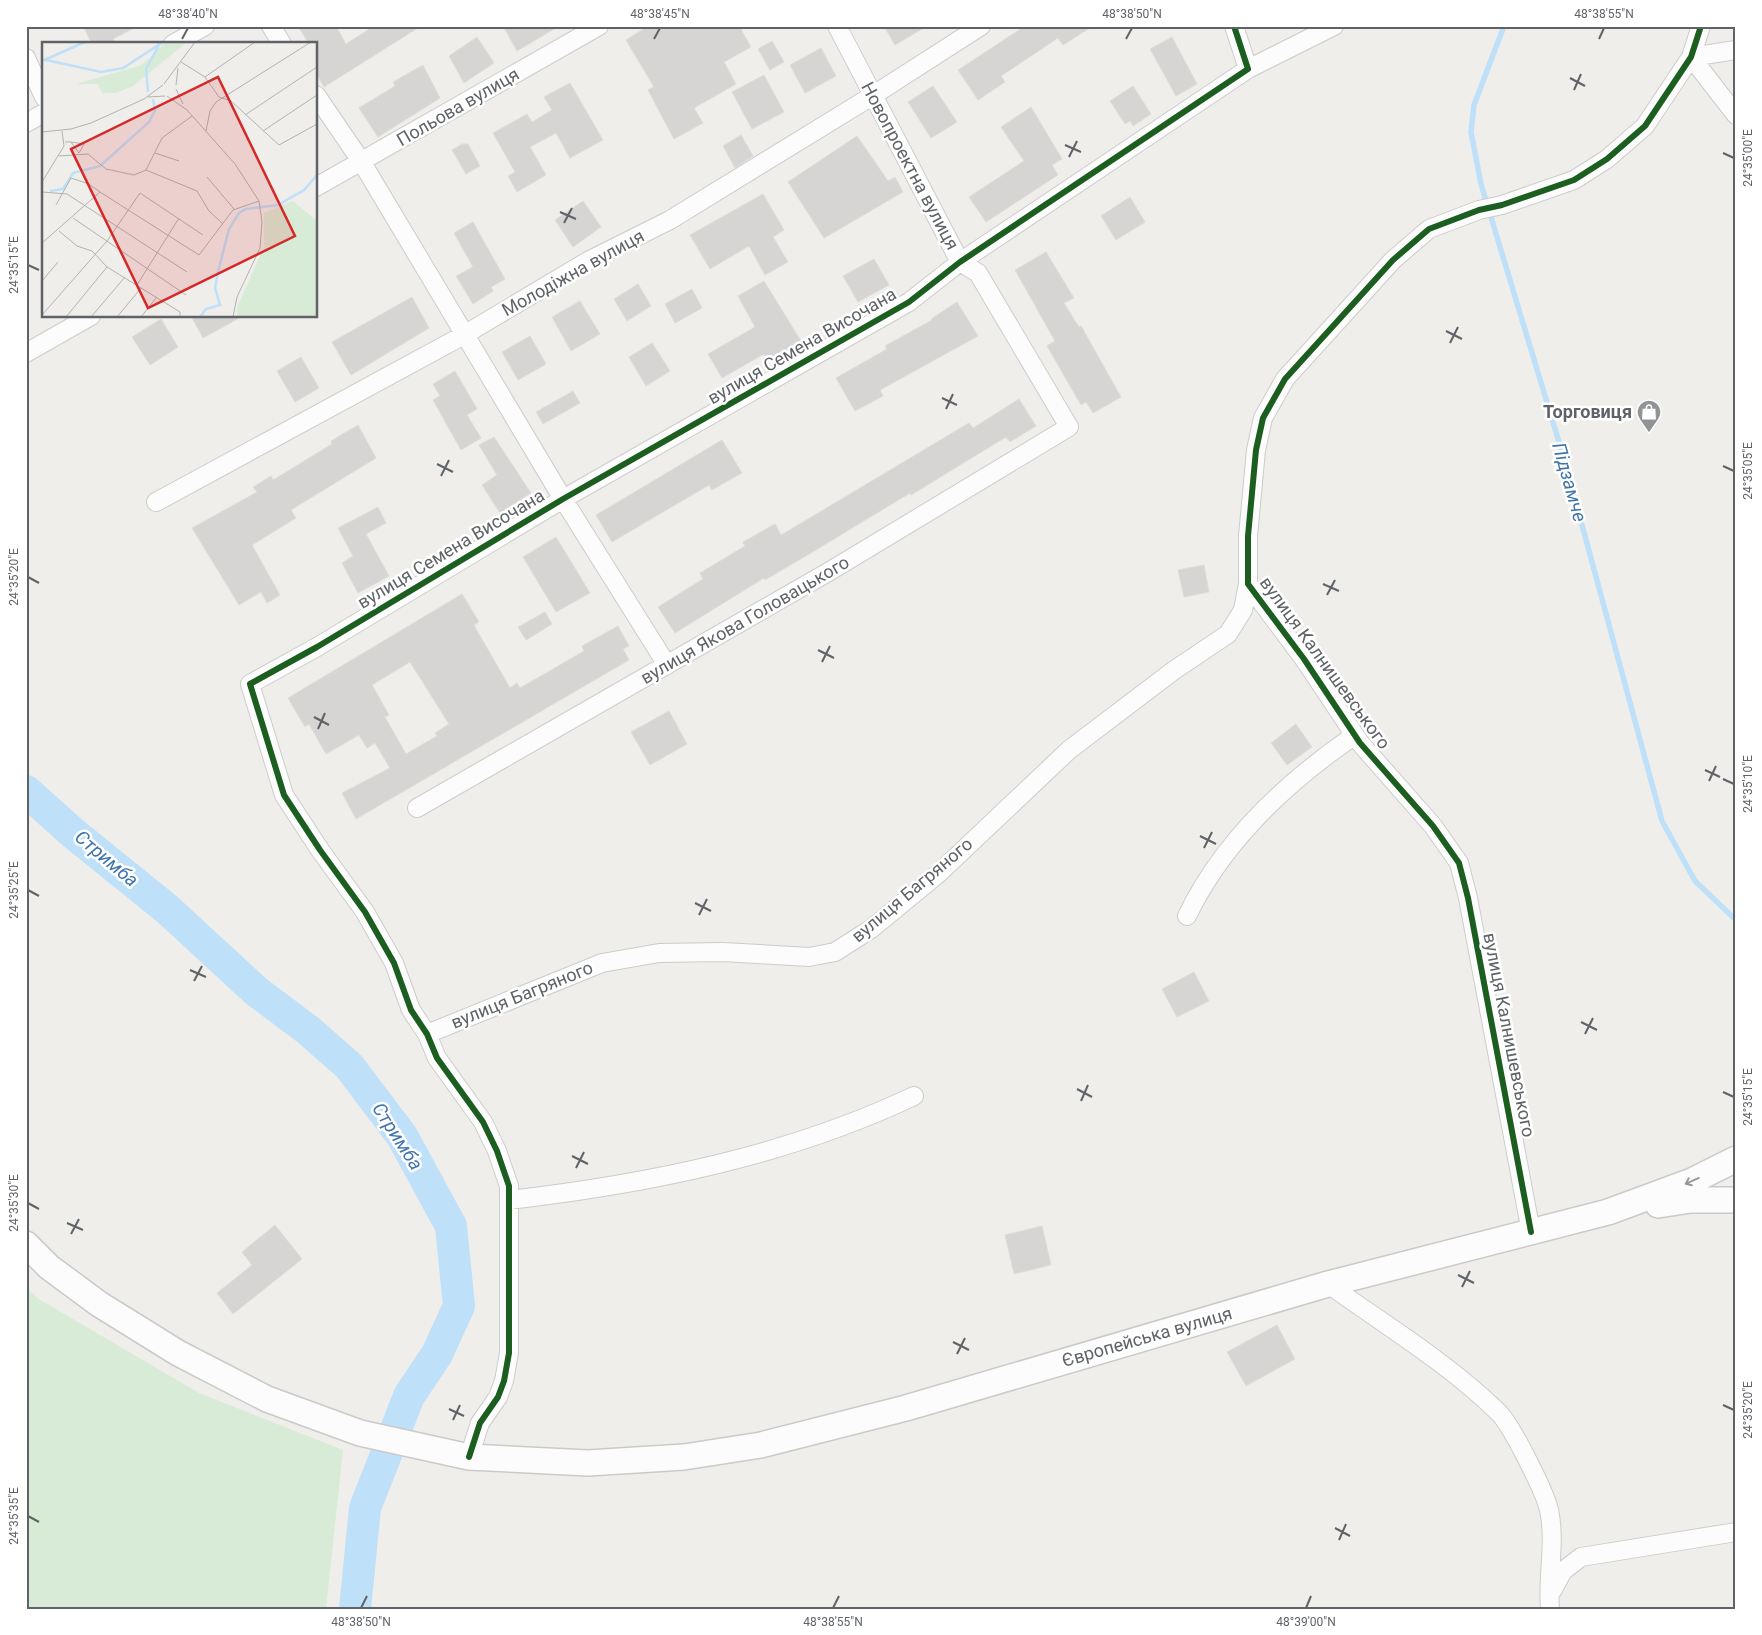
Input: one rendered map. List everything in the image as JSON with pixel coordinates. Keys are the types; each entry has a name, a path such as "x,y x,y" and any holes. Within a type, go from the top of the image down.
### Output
{"main road":[{"path":"1608,1212 1692,1181 1736,1159"},
{"path":"1608,1212 1691,1200 1736,1200"},
{"name":"Європейська вулиця","path":"26,1244 49,1267 99,1304 178,1353 267,1399 360,1432 469,1457 588,1463 684,1457 761,1445 906,1408 1328,1284 1608,1212"}],"street":[{"path":"177,42 205,26"},
{"path":"270,26 281,42"},
{"name":"Польова вулиця","path":"318,186 599,26"},
{"name":"Новопроектна вулиця","path":"837,26 960,262 978,273 1070,426"},
{"name":"Молодіжна вулиця","path":"156,502 464,335 588,261 670,220 872,96 980,26"},
{"path":"1234,26 1248,69"},
{"name":"вулиця Семена Височана","path":"427,1034 411,1010 394,964 365,912 320,850 284,795 250,684 317,647 563,499 909,302 960,262 1248,69 1334,26"},
{"name":"вулиця Калнишевського","path":"1532,1232 1468,898 1459,864 1433,826 1355,734 1304,659 1248,584 1248,536 1256,450 1263,418 1285,379 1393,260 1429,229 1479,210 1502,205 1574,180 1607,159 1645,126 1691,57 1701,26"},
{"path":"1736,50 1691,57 1736,115"},
{"path":"26,58 42,93"},
{"path":"318,97 361,162 563,499 667,665"},
{"path":"26,123 42,114"},
{"path":"26,353 87,318"},
{"name":"вулиця Якова Головацького","path":"417,808 830,571 1070,426"},
{"name":"вулиця Багряного","path":"427,1034 602,963 659,953 723,952 809,957 835,952 871,929 939,872 1068,750 1173,671 1228,634 1243,610 1248,584"},
{"path":"1187,916 1198,892 1234,841 1316,761 1355,734"},
{"path":"427,1034 445,1071 483,1122 509,1186 509,1353 504,1381 498,1397 480,1423 469,1457"},
{"path":"509,1200 670,1176 776,1149 876,1114 914,1096"},
{"path":"1328,1284 1445,1368 1500,1413 1528,1460 1548,1509 1553,1557 1547,1604"},
{"path":"1547,1604 1563,1571 1581,1557 1736,1532"}],"green space":[{"path":"26,1287 37,1298 199,1393 343,1450 326,1609 26,1609"}],"building":[{"path":"83,26 138,26 113,39 115,42 91,42"},
{"path":"298,26 336,26 346,44 374,26 421,26 324,87 318,76 318,42 308,42"},
{"path":"503,26 559,26 517,51"},
{"path":"648,26 739,26 751,47 724,62 736,84 694,108 703,123 674,139 648,90 654,87 626,40"},
{"path":"884,26 927,26 895,45"},
{"path":"1025,26 1093,26 1063,45 1058,38 1001,76 1005,82 978,100 958,70"},
{"path":"477,37 494,63 464,83 449,56"},
{"path":"1172,37 1197,84 1176,96 1150,49"},
{"path":"772,41 784,62 770,70 758,49"},
{"path":"821,48 836,76 805,93 790,65"},
{"path":"423,65 440,98 378,137 359,108 395,86 393,82"},
{"path":"764,75 784,112 752,129 732,92"},
{"path":"570,83 603,140 570,158 556,133 530,147 546,175 517,192 508,176 515,172 493,133 527,114 532,122 552,110 544,97"},
{"path":"933,86 957,122 931,138 908,102"},
{"path":"1133,86 1151,114 1133,126 1130,121 1125,124 1110,101"},
{"path":"1031,107 1062,159 1052,165 1058,175 986,222 969,197 1024,161 1001,127"},
{"path":"741,135 753,156 735,168 723,146"},
{"path":"857,136 888,181 895,177 903,192 824,238 788,182"},
{"path":"462,144 468,144 480,166 466,174 452,150"},
{"path":"763,194 784,230 773,237 788,262 765,275 749,246 710,269 690,235"},
{"path":"1130,197 1145,222 1116,240 1101,216"},
{"path":"583,201 601,227 573,247 555,220"},
{"path":"473,222 505,279 491,287 493,291 473,304 456,276 473,267 454,233"},
{"path":"1046,252 1074,298 1064,303 1079,327 1081,326 1121,397 1093,413 1086,402 1081,405 1047,346 1055,341 1015,270"},
{"path":"874,259 889,285 858,302 843,276"},
{"path":"764,281 801,341 767,360 764,354 722,378 708,354 755,327 738,296"},
{"path":"638,284 651,306 627,321 614,299"},
{"path":"692,289 702,308 675,323 665,304"},
{"path":"412,297 429,328 351,375 332,342"},
{"path":"580,301 600,334 571,351 552,317"},
{"path":"957,302 978,336 880,390 883,396 855,411 836,378 887,349 885,346 932,320"},
{"path":"192,318 239,318 203,338"},
{"path":"161,319 178,347 150,365 132,337"},
{"path":"530,336 546,364 518,380 502,352"},
{"path":"652,343 670,371 646,386 629,357"},
{"path":"301,357 319,388 295,402 277,371"},
{"path":"455,371 477,409 467,415 481,438 461,450 433,400 440,396 433,384"},
{"path":"573,391 580,403 543,424 536,412"},
{"path":"1019,399 1036,426 1010,442 1006,437 911,495 910,493 765,580 764,578 675,633 658,607 703,579 700,573 745,546 743,542 775,524 781,535 969,423 973,428"},
{"path":"358,425 376,458 291,510 296,518 252,545 280,595 267,603 261,592 239,605 192,528 257,492 253,487 271,476 273,480 332,444 331,441"},
{"path":"494,437 531,493 500,513 482,485 497,475 479,445"},
{"path":"722,440 742,473 712,490 709,485 612,542 596,515"},
{"path":"378,507 386,523 366,534 389,576 358,593 342,563 353,556 338,528"},
{"path":"556,537 590,593 556,612 523,557"},
{"path":"1204,565 1209,592 1184,597 1178,570"},
{"path":"462,594 479,622 474,625 510,688 517,683 520,688 584,651 582,646 618,626 629,646 623,649 629,660 356,819 342,793 390,768 375,743 367,748 359,735 326,754 309,724 305,727 288,698","holes":["410,662 449,724 435,733 437,736 406,754 385,717 389,715 372,685"]},
{"path":"545,612 552,624 526,640 518,627"},
{"path":"669,711 687,744 650,765 631,732"},
{"path":"1296,724 1312,747 1287,765 1271,743"},
{"path":"1194,972 1209,1001 1177,1017 1162,989"},
{"path":"275,1225 302,1259 233,1314 217,1293 252,1265 242,1252"},
{"path":"1042,1226 1051,1265 1014,1274 1005,1235"},
{"path":"1277,1325 1295,1359 1246,1386 1227,1352"}],"waterway":[{"name":"Підзамче","path":"1504,26 1474,105 1471,132 1481,184 1565,462 1662,821 1695,881 1736,920"},
{"name":"Стримба","path":"26,791 73,833 167,909 256,991 308,1030 349,1066 402,1136 451,1226 459,1306 437,1354 409,1396 365,1508 355,1609"}],"cycle path":[{"path":"469,1457 480,1423 498,1397 504,1381 509,1353 509,1186 497,1151 483,1122 437,1058 427,1034 411,1010 394,963 365,912 320,850 284,795 250,684 317,647 563,499 909,302 960,262 1248,69 1234,26"},
{"path":"1531,1232 1468,898 1459,863 1433,826 1360,743 1304,659 1248,584 1248,536 1256,450 1263,418 1285,379 1393,260 1429,229 1479,210 1502,205 1574,180 1607,159 1645,126 1691,57 1701,26"}],"place":[{"name":"Торговиця","path":"1649,433"}]}
